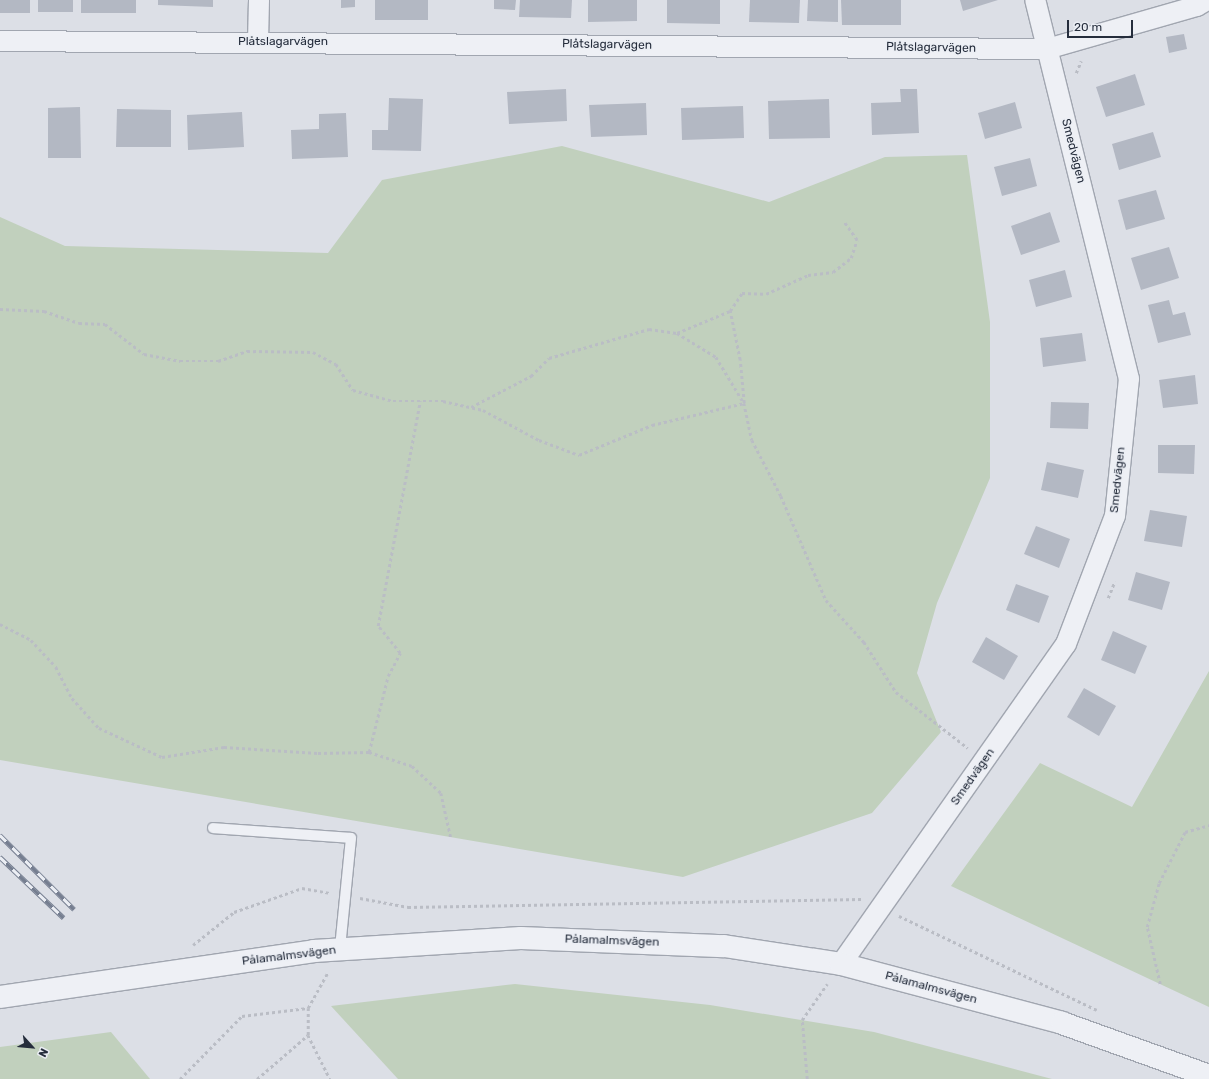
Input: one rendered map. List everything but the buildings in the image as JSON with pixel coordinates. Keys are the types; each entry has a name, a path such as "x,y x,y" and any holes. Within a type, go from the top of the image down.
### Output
{"street":[{"path":"258,41 259,0"},
{"name":"Smedvägen","path":"841,964 1066,644 1115,516 1129,379 1035,0"},
{"name":"Plåtslagarvägen","path":"0,41 258,41 1047,49 1197,6 1207,0"},
{"name":"Pålamalmsvägen","path":"0,997 340,949 521,938 724,946 841,964 1062,1023 1209,1076"}],"lane":[{"path":"213,828 351,838 340,949"}],"path":[{"path":"1074,77 1080,62 1086,58"},
{"path":"677,333 730,312 742,293 766,294 808,275 833,272 850,258 857,240 843,221"},
{"path":"0,310 44,311 79,324 105,324 144,354 180,361 218,361 247,352 313,352 336,364 353,390 393,401 443,401 471,407 579,455 652,425 744,403"},
{"path":"730,312 740,360 744,403 752,440 784,503 826,600 864,642 896,692 984,761"},
{"path":"471,407 531,376 549,358 649,329 677,333 716,357 744,403"},
{"path":"369,752 388,676 400,653 378,626 420,401"},
{"path":"1104,605 1112,591 1116,576"},
{"path":"0,624 31,640 56,667 72,698 99,728 162,757 224,747 318,753 369,752 412,766 441,793 451,838"},
{"path":"1160,984 1147,927 1159,883 1185,832 1209,825"},
{"path":"899,916 903,910"},
{"path":"330,1079 308,1035 308,1008 340,949"},
{"path":"807,1079 802,1020 841,964"},
{"path":"180,1079 242,1016 308,1008"},
{"path":"258,1079 308,1035"}],"green space":[{"path":"562,146 769,202 885,157 967,155 990,322 990,478 937,603 917,673 941,732 872,813 683,877 0,760 0,217 65,246 328,253 382,180"},
{"path":"1209,671 1209,1007 951,886 1040,763 1132,807"},
{"path":"515,984 710,1005 874,1032 1052,1079 398,1079 331,1006"},
{"path":"111,1032 150,1079 0,1079 0,1047"}],"railway":[{"path":"0,835 74,909"},
{"path":"0,857 64,918"}]}
